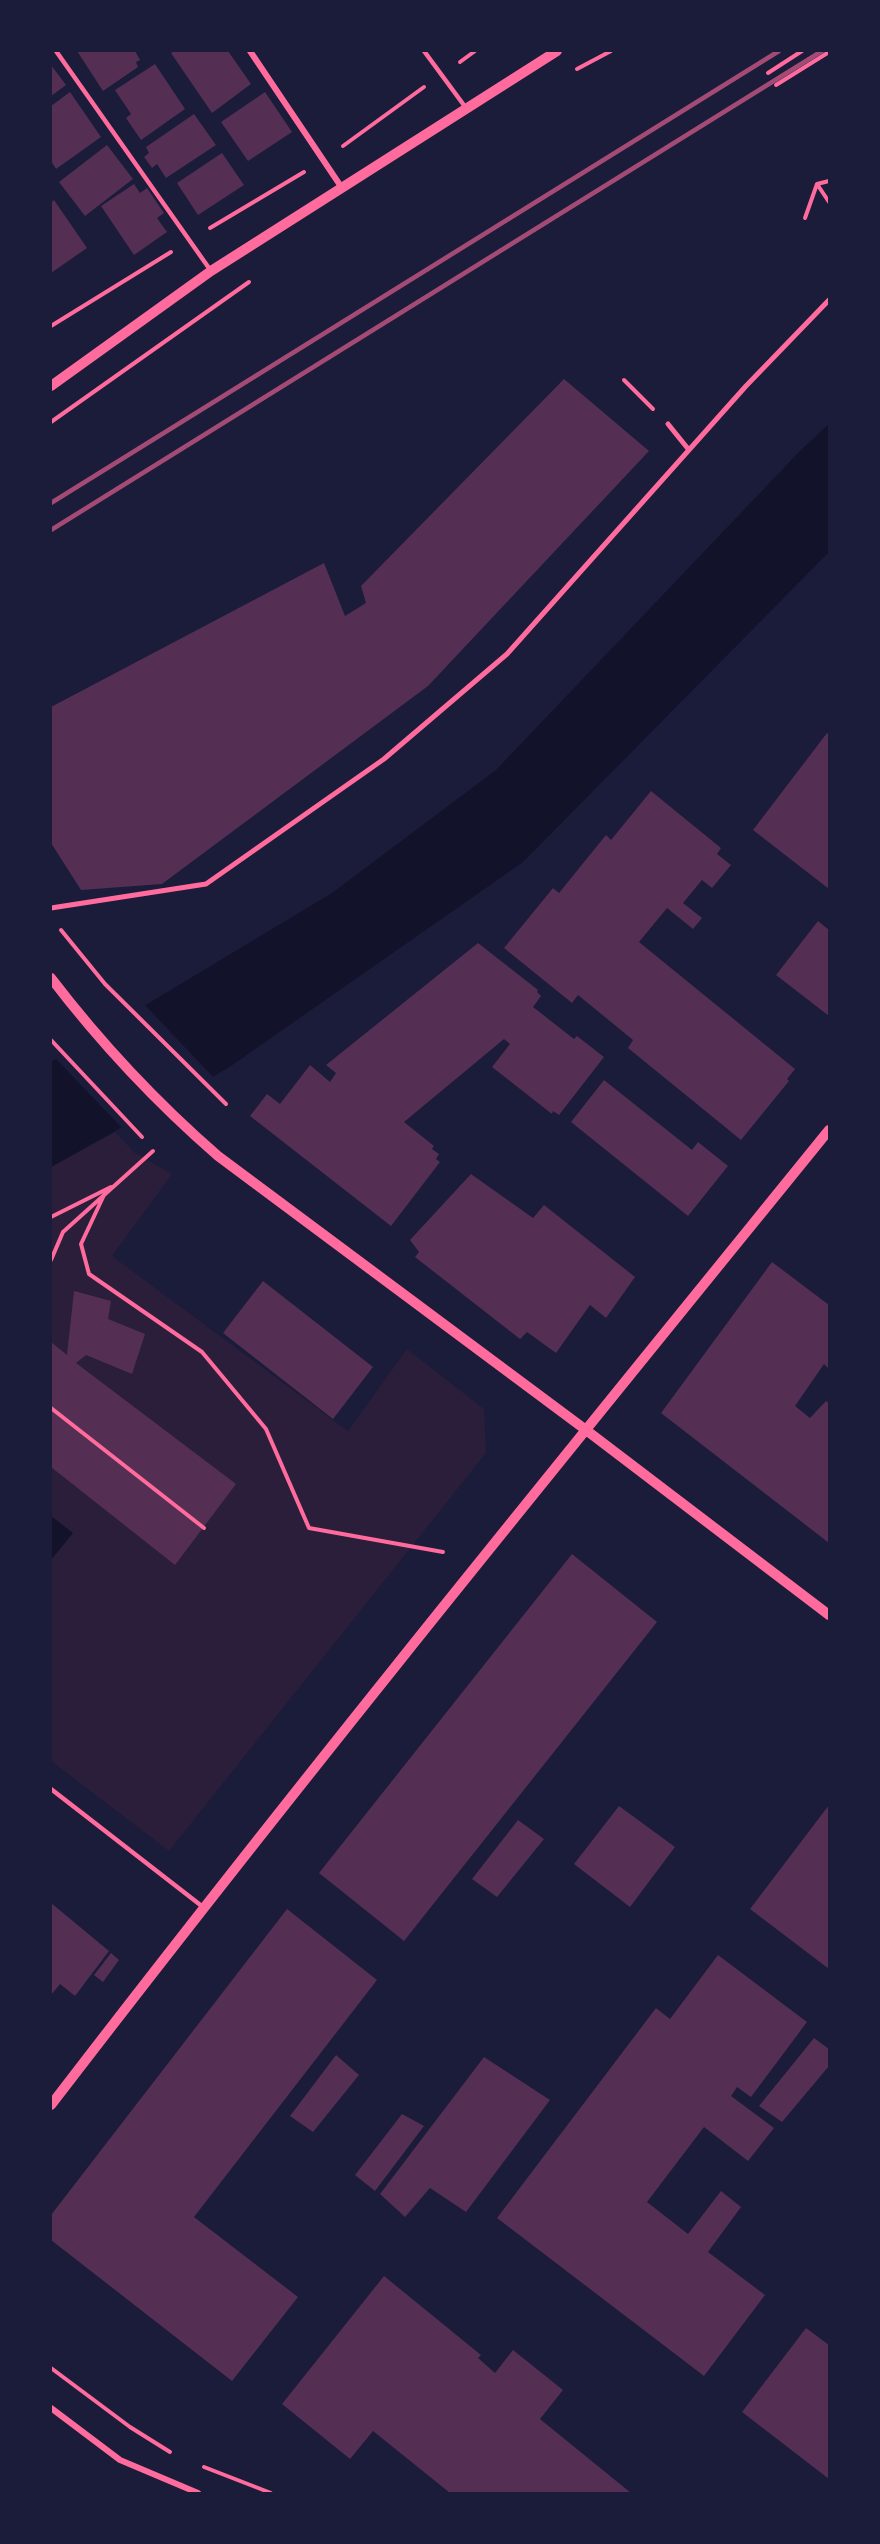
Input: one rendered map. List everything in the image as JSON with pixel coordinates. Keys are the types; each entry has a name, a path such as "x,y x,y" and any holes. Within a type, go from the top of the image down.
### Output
{"street":[{"path":"249,51 342,188"},
{"path":"51,387 211,271 557,51"},
{"path":"51,908 206,884 384,759 507,654 689,450 829,300"},
{"path":"668,424 689,450"},
{"path":"51,978 74,1007 182,1125 218,1156 586,1430 829,1616"},
{"path":"51,2105 203,1908 829,1130"},
{"path":"51,2408 120,2460 198,2493"}],"lane":[{"path":"56,51 211,271"},
{"path":"424,51 466,108"},
{"path":"51,1789 203,1908"}],"path":[{"path":"51,326 323,160 475,51"},
{"path":"768,73 802,51"},
{"path":"776,85 829,52"},
{"path":"817,184 829,181"},
{"path":"817,184 829,202"},
{"path":"805,218 817,184"},
{"path":"624,380 668,424"},
{"path":"58,926 105,984 226,1104"},
{"path":"51,1040 142,1137"},
{"path":"51,1260 63,1232 153,1151"},
{"path":"51,1217 117,1184"},
{"path":"104,1195 81,1244 89,1274 202,1352 266,1429 309,1528 443,1552"},
{"path":"51,1408 204,1528"},
{"path":"51,2368 130,2427 178,2457"},
{"path":"198,2464 271,2493"}],"shaded area":[{"path":"829,424 829,552 523,862 228,1068 51,1167 51,1062 332,893 496,770 800,451"},
{"path":"115,1132 135,1153 172,1174 112,1256 348,1431 407,1349 484,1409 486,1453 169,1851 51,1761 51,1167"},
{"path":"51,1516 73,1533 51,1560"}],"pier":[{"path":"143,1003 215,1079 124,1130 54,1057"}],"building":[{"path":"77,51 135,51 140,60 136,62 138,67 103,91"},
{"path":"174,51 228,51 251,84 212,113 171,53"},
{"path":"155,64 185,109 141,140 126,118 131,114 115,90"},
{"path":"51,65 66,85 51,96"},
{"path":"70,92 101,137 56,169 51,161 51,106"},
{"path":"265,92 292,132 248,161 221,122"},
{"path":"194,114 216,145 166,178 157,164 152,168 144,157 149,153 146,147"},
{"path":"107,145 133,179 85,216 59,182"},
{"path":"222,153 244,185 198,215 177,183"},
{"path":"134,184 140,193 147,188 164,213 157,218 167,232 134,255 101,206"},
{"path":"54,200 87,248 51,273 51,203"},
{"path":"564,379 649,451 428,686 162,884 81,890 51,843 51,707 324,563 345,616 366,603 361,586"},
{"path":"827,733 829,735 829,889 753,830"},
{"path":"651,791 721,848 717,854 731,865 712,888 702,880 683,903 702,918 693,929 667,908 639,942 795,1069 787,1079 789,1081 741,1140 628,1048 633,1040 578,995 572,1003 504,948 553,888 559,893 606,835 611,840"},
{"path":"818,921 829,930 829,1016 776,975"},
{"path":"478,943 538,990 541,996 533,1007 574,1039 577,1036 604,1057 559,1115 553,1111 552,1114 492,1067 510,1044 504,1039 404,1122 434,1146 432,1149 439,1154 436,1159 440,1162 391,1226 250,1116 267,1094 280,1104 310,1065 330,1082 336,1073 326,1065"},
{"path":"604,1080 692,1150 698,1142 728,1166 688,1216 571,1122"},
{"path":"471,1174 533,1218 544,1205 635,1277 606,1318 590,1305 556,1353 527,1332 520,1339 415,1257 419,1252 410,1240"},
{"path":"772,1262 829,1305 829,1369 824,1364 795,1406 810,1418 826,1401 829,1403 829,1543 661,1413"},
{"path":"263,1281 373,1367 333,1419 223,1333"},
{"path":"74,1291 111,1301 108,1319 145,1334 132,1374 86,1355 76,1363 236,1484 175,1565 51,1467 51,1342 67,1355"},
{"path":"572,1554 657,1622 404,1941 319,1873"},
{"path":"829,1805 829,1969 750,1909"},
{"path":"619,1806 675,1847 630,1907 574,1864"},
{"path":"518,1820 544,1839 497,1897 472,1879"},
{"path":"51,1903 109,1951 75,1996 60,1984 51,1995"},
{"path":"287,1909 377,1980 194,2217 298,2297 232,2381 51,2240 51,2215"},
{"path":"111,1953 119,1960 103,1982 94,1975"},
{"path":"718,1955 807,2022 751,2097 737,2087 731,2096 774,2128 748,2161 704,2127 647,2202 688,2234 721,2191 741,2207 708,2252 765,2295 704,2376 497,2218 656,2008 670,2019"},
{"path":"814,2038 829,2049 829,2066 782,2122 759,2106"},
{"path":"336,2055 359,2075 313,2132 290,2116"},
{"path":"484,2057 550,2100 466,2212 430,2188 405,2217 380,2194"},
{"path":"402,2114 424,2126 375,2191 355,2175"},
{"path":"384,2276 481,2355 478,2358 495,2373 513,2350 563,2390 540,2419 631,2493 450,2493 373,2431 350,2459 282,2404"},
{"path":"806,2328 829,2345 829,2479 742,2412"}],"railway":[{"path":"51,503 779,51"},
{"path":"51,530 822,51"}]}
